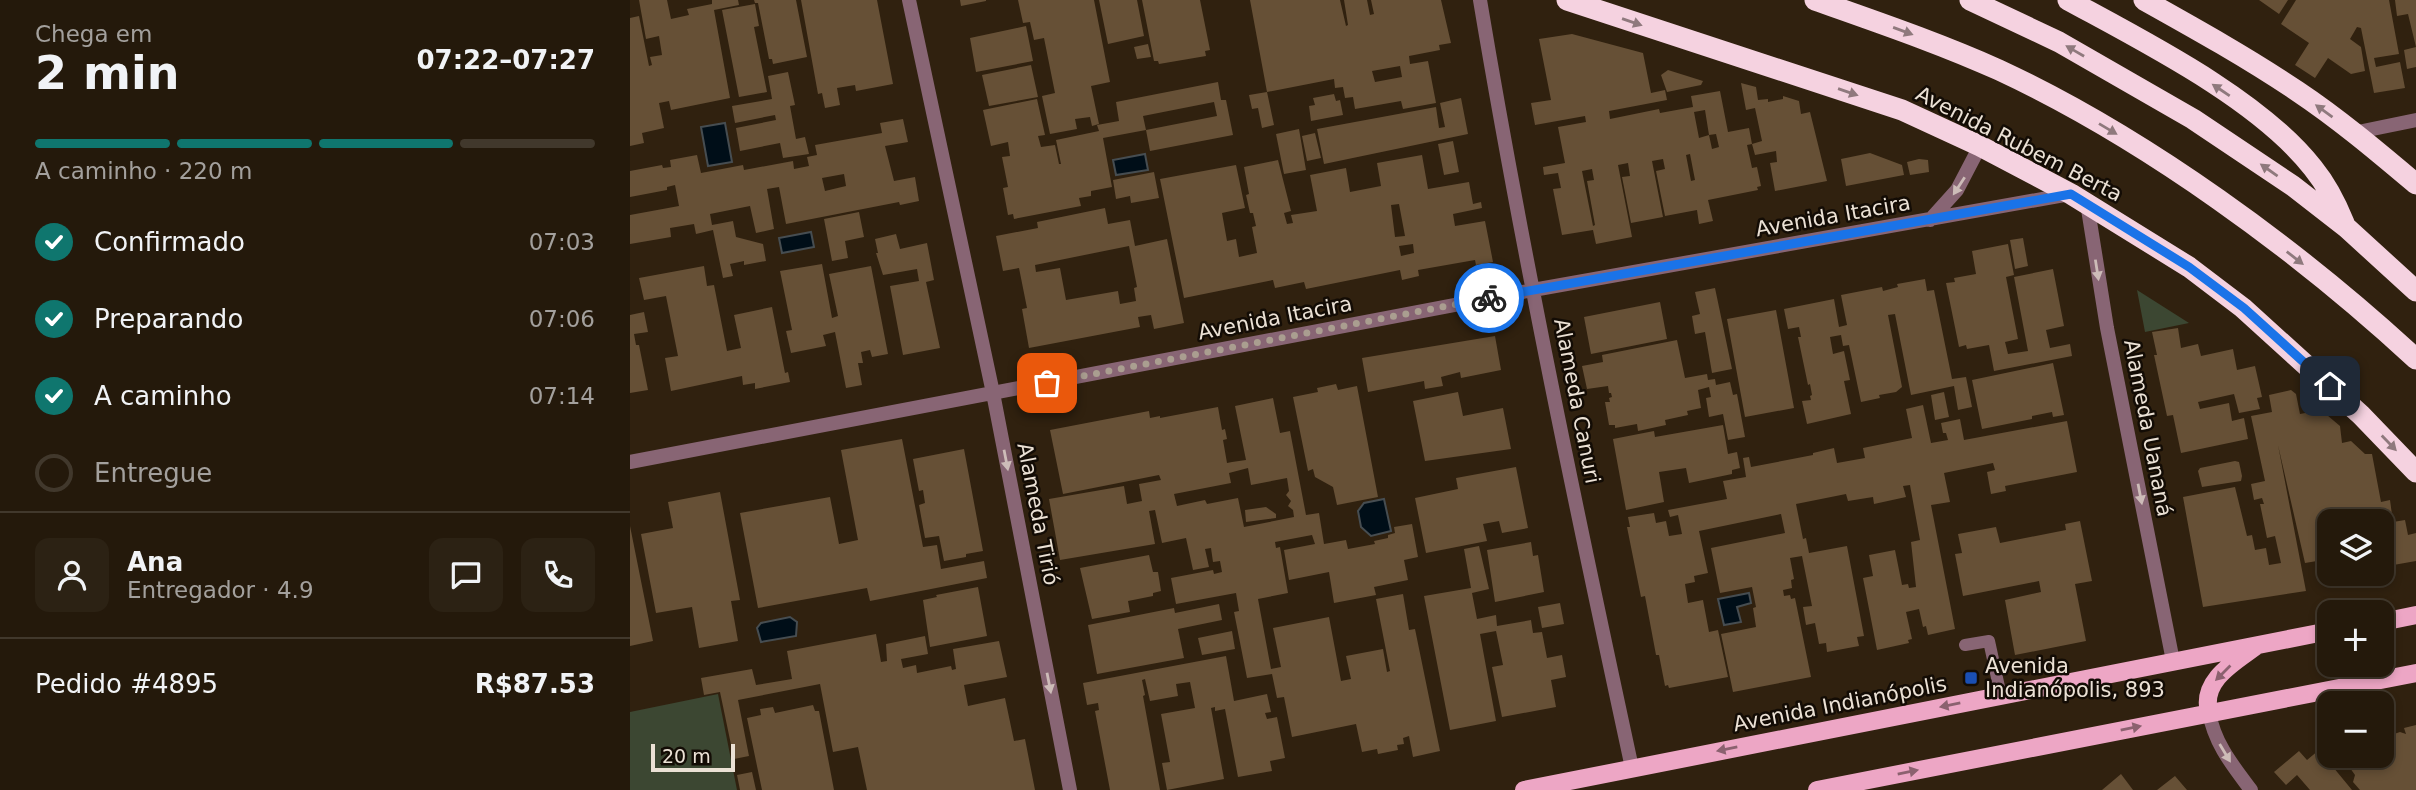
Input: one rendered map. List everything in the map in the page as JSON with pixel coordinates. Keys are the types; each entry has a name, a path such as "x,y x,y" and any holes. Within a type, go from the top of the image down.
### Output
{"highway":[{"name":"Avenida Rubem Berta","path":"1567,0 1902,110 1980,146 2079,198 2189,267 2244,308 2352,407 2416,472"},
{"path":"1815,0 1912,34 1999,70 2098,123 2197,186 2253,226 2341,295 2416,359"},
{"path":"1970,0 2059,42 2193,119 2293,186 2347,228 2416,291"},
{"path":"2068,0 2196,73 2281,134 2313,167 2347,228"},
{"path":"2144,0 2298,92 2416,184"}],"main road":[{"path":"2394,620 2416,615"},
{"name":"Avenida Indianópolis","path":"1524,790 2317,633"},
{"path":"2209,712 2207,699 2210,688 2220,674 2258,645"},
{"path":"1816,790 2416,673"}],"street":[{"name":"Alameda Tirió","path":"909,0 993,393 1070,790"},
{"name":"Alameda Canuri","path":"1480,0 1503,135 1573,494 1632,768"},
{"path":"2353,133 2416,120"},
{"name":"Avenida Itacira","path":"1929,220 1957,190 1980,146"},
{"name":"Avenida Itacira","path":"630,462 1533,290 1929,220 2079,198"},
{"name":"Alameda Uananá","path":"2079,198 2173,661"},
{"path":"2209,712 2223,752 2251,790"}],"lane":[{"path":"1965,645 1989,641 2001,696"}],"green space":[{"path":"2137,290 2189,323 2145,332"},
{"path":"718,694 737,790 630,790 630,712"}],"shaded area":[{"path":"725,123 732,162 708,166 701,127"},
{"path":"1145,154 1148,170 1116,175 1113,160"},
{"path":"811,232 814,247 782,253 779,238"},
{"path":"1384,499 1391,531 1371,536 1361,527 1358,511 1364,503"},
{"path":"1749,593 1751,603 1737,607 1741,622 1724,625 1718,599"},
{"path":"790,617 797,622 796,636 761,642 757,628 761,623"}],"building":[{"path":"639,0 667,0 671,19 689,15 687,9 712,4 712,0 738,0 739,5 714,10 730,98 671,110 669,101 659,103 664,128 642,133 644,143 630,146 630,18 639,16 649,66 652,65 650,57 662,55 659,36 646,39"},
{"path":"754,0 796,0 807,57 773,64 772,59 769,59 758,3"},
{"path":"801,0 877,0 893,84 856,91 855,85 837,88 840,105 825,108 822,93 818,94"},
{"path":"960,0 986,0 986,1 961,6"},
{"path":"1018,0 1094,0 1110,82 1091,86 1099,124 1092,126 1090,117 1075,119 1077,129 1050,134 1042,96 1055,93 1044,38 1034,40 1030,22 1023,23"},
{"path":"1099,0 1137,0 1144,36 1108,44"},
{"path":"1142,0 1200,0 1210,50 1205,51 1206,56 1159,64 1154,61"},
{"path":"1250,0 1340,0 1346,26 1344,0 1367,0 1370,15 1374,14 1371,0 1441,0 1451,43 1439,45 1440,50 1409,56 1410,64 1428,61 1436,103 1403,109 1401,101 1355,109 1353,97 1345,98 1343,87 1335,88 1334,79 1267,92","holes":["1400,66 1402,77 1375,82 1372,71"]},
{"path":"2259,0 2288,0 2279,14"},
{"path":"2296,0 2389,0 2399,54 2374,58 2376,67 2400,62 2405,88 2374,93 2361,28 2357,27 2350,39 2361,47 2365,71 2351,74 2328,58 2315,78 2295,65 2309,43 2281,24"},
{"path":"2395,0 2416,0 2416,47 2408,14 2397,16"},
{"path":"755,4 759,26 754,27 767,92 739,97 722,10"},
{"path":"1026,26 1033,61 976,72 970,38"},
{"path":"1572,34 1643,53 1651,93 1665,90 1667,100 1609,111 1610,119 1659,109 1660,113 1693,107 1691,96 1720,91 1728,132 1749,128 1752,144 1747,145 1752,168 1757,167 1761,186 1757,187 1758,190 1708,200 1713,221 1699,224 1697,210 1665,216 1656,171 1665,169 1663,159 1652,161 1663,217 1631,223 1622,177 1630,176 1628,163 1618,165 1632,237 1596,244 1593,230 1562,235 1553,189 1561,188 1558,173 1544,175 1543,167 1565,163 1558,127 1586,122 1585,116 1535,125 1531,103 1551,100 1539,39","holes":["1705,110 1709,135 1699,138 1694,112","1716,134 1719,147 1712,149 1709,135","1690,154 1695,180 1691,181 1686,155","1592,169 1594,180 1587,181 1595,225 1593,226 1582,171"]},
{"path":"1148,44 1151,57 1137,59 1134,47"},
{"path":"2416,47 2416,67 2407,69 2404,50"},
{"path":"1031,65 1038,97 989,106 982,75"},
{"path":"1668,70 1703,81 1701,85 1667,92 1661,75"},
{"path":"788,72 795,105 790,106 796,139 805,137 809,154 783,158 780,143 740,151 736,128 776,120 775,115 735,123 732,106 772,99 768,76"},
{"path":"1218,82 1221,100 1226,100 1233,135 1150,151 1146,130 1103,138 1112,187 1091,191 1091,196 1079,198 1081,206 1014,219 1013,214 1008,215 1003,188 1008,187 1002,157 1010,156 1008,142 991,146 983,110 1037,99 1045,135 1038,136 1041,147 1055,145 1061,164 1056,140 1099,131 1097,125 1119,121 1116,102","holes":["1214,102 1217,116 1146,130 1143,116"]},
{"path":"1741,83 1756,87 1758,100 1768,99 1768,102 1783,99 1783,96 1799,101 1801,114 1810,112 1827,181 1775,191 1770,163 1777,162 1776,151 1755,155 1752,144 1762,141 1755,108 1746,110"},
{"path":"1267,92 1274,125 1262,128 1258,108 1252,109 1249,95"},
{"path":"1334,94 1336,101 1340,100 1343,115 1311,121 1309,106 1315,105 1313,98"},
{"path":"1461,98 1468,134 1324,164 1317,129 1436,107 1439,128 1445,127 1440,103"},
{"path":"903,119 908,142 885,146 894,181 915,177 919,201 900,205 899,202 786,224 779,187 767,189 774,229 756,233 750,206 710,214 712,225 733,221 736,237 763,244 766,261 744,265 744,261 730,264 733,276 723,278 713,230 696,234 694,224 670,228 671,237 630,244 630,215 679,206 675,185 667,187 667,190 630,197 630,171 662,165 663,168 671,167 670,160 697,155 701,173 743,165 744,170 793,161 794,169 809,166 807,157 817,155 815,145 882,133 880,123","holes":["844,174 846,186 825,191 822,178"]},
{"path":"1299,129 1306,170 1284,174 1276,134"},
{"path":"1315,133 1321,158 1307,161 1302,136"},
{"path":"1453,141 1459,172 1444,175 1438,144"},
{"path":"1870,153 1902,165 1904,175 1846,186 1841,159"},
{"path":"1422,155 1428,189 1469,182 1473,204 1481,202 1482,208 1453,214 1455,226 1485,221 1493,262 1476,265 1475,260 1418,270 1419,276 1402,280 1400,270 1306,289 1304,282 1275,288 1273,280 1184,298 1160,179 1236,165 1245,208 1222,213 1227,241 1236,239 1239,257 1257,253 1252,227 1256,226 1246,195 1249,194 1244,167 1278,160 1291,211 1284,213 1287,224 1293,223 1291,215 1317,211 1310,175 1346,168 1350,192 1381,186 1377,163","holes":["1399,204 1405,236 1395,237 1391,205","1413,244 1414,253 1401,256 1399,246"]},
{"path":"1928,160 1929,172 1910,175 1907,162"},
{"path":"1154,172 1159,198 1131,203 1130,196 1116,199 1113,180"},
{"path":"1105,208 1108,224 1130,220 1135,246 1167,239 1184,323 1154,329 1151,315 1138,317 1140,327 1029,348 1022,309 1027,308 1019,268 1003,271 996,236 1038,228 1037,222","holes":["1129,246 1137,287 1134,288 1136,301 1120,304 1118,291 1066,300 1060,268 1036,272 1035,265"]},
{"path":"859,212 864,237 845,241 848,258 832,261 824,219"},
{"path":"896,234 900,249 927,243 934,280 926,282 940,348 903,355 890,286 919,281 917,269 883,275 875,239"},
{"path":"2023,238 2028,266 2015,269 2010,240"},
{"path":"2008,244 2014,275 2006,277 2018,339 2005,342 2008,354 2028,351 2014,277 2053,269 2064,326 2046,330 2050,348 2070,344 2072,356 1994,371 1989,345 1967,349 1966,345 1959,347 1946,283 1955,282 1954,278 1976,274 1972,251"},
{"path":"822,264 832,318 838,316 829,274 871,266 888,354 872,357 870,350 861,352 863,363 858,363 862,385 846,388 835,332 823,335 826,346 791,353 786,331 792,330 780,271"},
{"path":"704,266 707,286 714,285 727,351 741,348 734,315 772,307 785,373 788,372 790,382 755,389 755,383 743,385 742,376 671,391 665,358 678,356 666,296 644,300 639,278"},
{"path":"1925,279 1927,291 1934,290 1952,379 1966,377 1972,407 1958,410 1954,386 1911,395 1895,314 1888,315 1902,387 1896,392 1879,395 1880,398 1861,402 1849,345 1843,346 1841,335 1830,337 1833,354 1844,351 1850,380 1844,381 1851,414 1807,424 1802,401 1811,400 1812,395 1798,337 1801,337 1799,327 1788,329 1784,309 1834,299 1839,327 1847,325 1841,295 1882,287 1883,291 1898,287 1897,284"},
{"path":"1715,288 1732,369 1712,373 1705,332 1695,334 1692,316 1700,314 1695,292"},
{"path":"1660,302 1667,339 1591,354 1584,317"},
{"path":"1776,310 1794,408 1745,417 1727,319"},
{"path":"644,312 648,332 634,334 636,345 639,345 648,390 630,393 630,315"},
{"path":"2178,328 2181,348 2198,344 2201,356 2233,349 2237,370 2255,366 2262,397 2257,398 2260,409 2239,413 2234,394 2198,402 2200,409 2229,403 2232,421 2244,418 2248,439 2181,453 2173,415 2167,416 2152,332"},
{"path":"1495,336 1501,370 1461,378 1460,372 1441,377 1443,386 1425,389 1424,381 1368,392 1362,358"},
{"path":"1677,340 1685,378 1707,374 1708,380 1715,379 1716,385 1730,382 1733,395 1737,394 1745,437 1728,440 1723,414 1709,417 1706,398 1711,397 1709,387 1698,390 1701,408 1687,411 1688,415 1665,420 1666,425 1638,431 1637,424 1615,428 1615,425 1609,425 1605,402 1610,402 1609,398 1612,397 1608,386 1587,389 1582,366 1603,362 1602,355"},
{"path":"2053,363 2064,415 2053,417 2052,412 1982,429 1972,380"},
{"path":"1336,384 1338,390 1357,386 1378,497 1337,505 1333,487 1315,477 1313,469 1308,471 1293,397 1318,392 1317,388"},
{"path":"2291,390 2296,394 2300,414 2321,410 2340,426 2342,443 2351,441 2365,454 2372,454 2381,502 2390,500 2391,509 2317,509 2317,561 2305,563 2278,445 2306,591 2203,607 2183,497 2235,487 2247,536 2252,535 2255,550 2266,548 2269,565 2281,563 2275,536 2267,538 2260,504 2264,504 2262,498 2254,500 2251,484 2265,481 2251,416 2272,412 2269,395"},
{"path":"1458,392 1463,416 1503,408 1511,449 1425,461 1413,401"},
{"path":"1944,392 1949,417 1935,420 1931,395"},
{"path":"1273,398 1280,433 1290,431 1306,515 1319,513 1324,544 1346,540 1348,549 1375,544 1374,541 1388,538 1388,535 1395,533 1394,527 1412,524 1418,557 1404,560 1408,580 1374,587 1376,595 1334,603 1329,572 1289,580 1284,550 1315,544 1312,535 1275,542 1276,548 1280,547 1288,593 1258,599 1271,669 1281,667 1273,628 1329,617 1341,681 1351,679 1346,656 1383,649 1387,672 1390,671 1376,599 1403,594 1409,630 1415,629 1440,751 1413,757 1409,736 1403,738 1404,744 1397,745 1398,750 1378,754 1377,749 1362,752 1356,724 1292,737 1284,697 1277,698 1272,674 1247,678 1234,612 1239,611 1236,593 1176,604 1171,578 1213,570 1214,574 1222,572 1220,561 1213,562 1211,548 1205,549 1209,567 1193,570 1186,538 1162,543 1155,510 1149,511 1155,544 1060,560 1049,499 1124,486 1127,504 1142,501 1139,484 1161,480 1159,475 1063,494 1050,430 1149,411 1150,418 1160,418 1218,407 1222,430 1225,429 1227,439 1223,440 1227,463 1246,460 1235,406","holes":["1248,468 1251,485 1287,478 1289,491 1286,495 1291,501 1288,506 1293,510 1294,517 1244,527 1238,498 1207,504 1205,500 1177,506 1174,494 1231,483 1229,473"]},
{"path":"1923,405 1931,443 1948,440 1941,423 1960,419 1964,440 2067,421 2077,472 2005,486 2006,491 1991,494 1987,472 1995,470 1993,463 1944,473 1950,502 1931,505 1955,629 1928,635 1926,626 1923,627 1919,609 1906,612 1912,639 1908,640 1909,643 1877,650 1863,578 1873,576 1869,555 1895,550 1902,585 1916,587 1911,542 1920,540 1910,485 1903,486 1906,497 1874,504 1873,497 1848,501 1846,494 1796,504 1803,539 1806,538 1809,553 1847,546 1864,636 1857,637 1859,646 1827,652 1826,643 1819,644 1815,623 1806,625 1803,607 1812,606 1802,556 1790,558 1794,579 1791,580 1792,588 1783,590 1784,596 1795,598 1811,677 1733,692 1721,634 1756,627 1753,608 1756,607 1752,587 1720,593 1711,548 1785,533 1781,514 1699,531 1708,573 1694,576 1695,582 1685,584 1688,603 1703,600 1709,632 1718,630 1728,677 1669,688 1668,685 1665,686 1645,596 1641,597 1627,527 1630,527 1628,517 1654,513 1656,523 1666,521 1669,536 1682,534 1678,515 1670,517 1668,510 1727,499 1723,481 1746,477 1743,458 1749,457 1751,467 1813,455 1834,448 1837,463 1865,458 1863,448 1912,438 1906,409"},
{"path":"1723,425 1728,454 1737,452 1740,468 1732,470 1732,474 1689,483 1686,468 1659,472 1664,502 1626,510 1613,439 1654,431 1655,437"},
{"path":"902,439 923,547 937,545 941,569 984,561 987,578 870,601 867,588 758,608 740,513 830,497 839,544 858,540 841,450"},
{"path":"964,449 983,551 944,561 939,536 925,538 919,505 925,503 923,490 919,491 913,459"},
{"path":"2239,462 2241,481 2202,487 2198,471 2200,468"},
{"path":"1516,467 1528,528 1502,533 1499,521 1483,524 1487,541 1426,553 1415,498 1458,489 1456,478"},
{"path":"720,492 740,600 731,601 738,641 699,648 692,607 656,613 641,534 673,528 668,502"},
{"path":"1266,507 1276,514 1276,518 1246,522 1245,510"},
{"path":"2405,520 2408,535 2416,533 2416,561 2394,565 2394,522"},
{"path":"2080,521 2092,581 2075,584 2086,641 2015,655 2005,600 2041,592 2039,581 1963,596 1955,554 1962,553 1958,534 1996,527 2000,543 2066,530 2065,524"},
{"path":"630,526 653,641 630,646"},
{"path":"1531,542 1533,556 1538,555 1544,592 1495,602 1487,550"},
{"path":"1479,546 1489,589 1472,593 1477,619 1496,615 1497,626 1531,620 1533,633 1542,632 1547,658 1562,655 1566,677 1551,680 1556,707 1502,717 1492,667 1503,665 1496,631 1480,634 1496,721 1450,730 1424,596 1471,588 1464,549"},
{"path":"1149,555 1153,572 1158,572 1161,591 1153,593 1153,596 1128,601 1130,612 1092,619 1080,568"},
{"path":"978,587 987,636 930,647 923,600"},
{"path":"1560,603 1564,624 1542,628 1538,607"},
{"path":"1219,604 1222,620 1178,629 1184,658 1097,674 1088,625 1174,608 1175,613"},
{"path":"1232,631 1235,649 1202,655 1198,638"},
{"path":"876,634 881,662 887,661 886,644 925,636 928,654 901,659 903,668 916,665 917,673 951,666 952,670 956,669 953,649 999,641 1007,677 964,685 968,706 1005,698 1014,741 1025,739 1035,790 867,790 858,747 833,752 820,684 738,700 749,756 734,759 720,692 704,695 701,678 752,669 756,685 792,679 787,651"},
{"path":"1226,656 1234,701 1267,694 1271,712 1265,713 1267,719 1277,717 1285,758 1270,761 1272,771 1238,777 1225,709 1215,711 1215,707 1211,708 1224,779 1167,790 1162,763 1170,762 1161,714 1195,708 1190,682 1176,684 1178,696 1150,701 1145,679 1142,680 1143,696 1160,790 1110,790 1095,711 1099,710 1098,703 1087,705 1083,683"},
{"path":"813,705 815,711 819,711 834,790 762,790 747,718 761,715 760,709 773,707 775,713"},
{"path":"2416,725 2416,790 2360,790 2353,782 2355,775 2350,768 2394,768 2394,734 2406,734 2404,728"},
{"path":"2299,751 2307,760 2317,752 2317,768 2334,768 2352,790 2310,790 2297,775 2286,785 2274,772"},
{"path":"752,772 756,790 740,790 737,775"},
{"path":"2121,774 2133,790 2102,790"},
{"path":"2175,776 2187,790 2157,790"}],"way so far":[{"path":"1047,383 1489,298"}],"place":[{"name":"Avenida Indianópolis, 893","path":"1971,678"}],"route":[{"path":"1489,298 2071,194 2189,267 2244,308 2330,386"}]}
